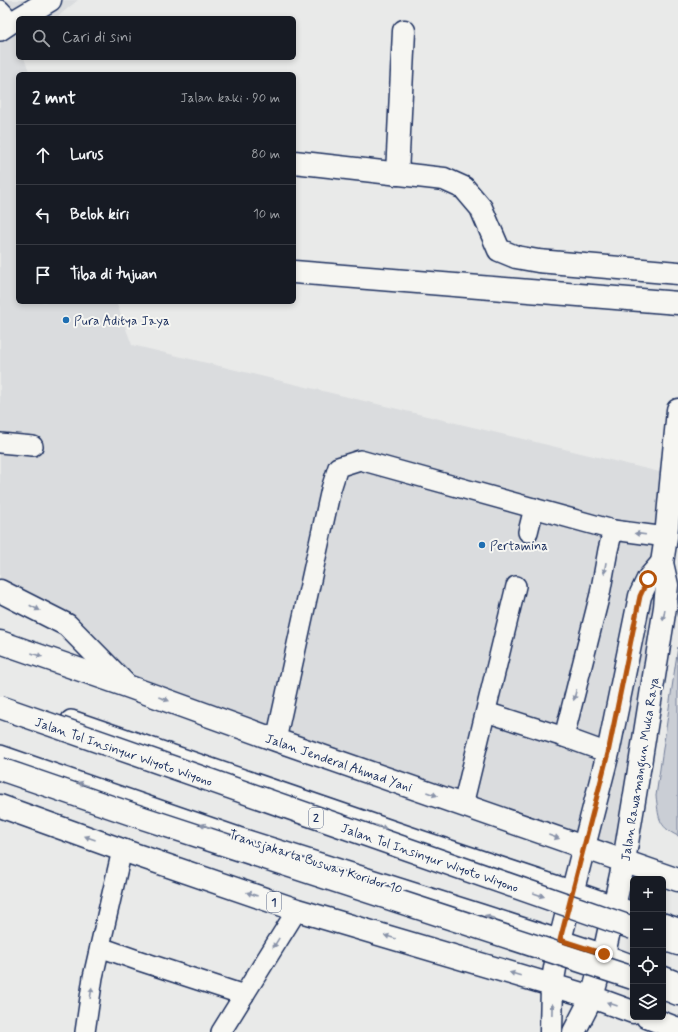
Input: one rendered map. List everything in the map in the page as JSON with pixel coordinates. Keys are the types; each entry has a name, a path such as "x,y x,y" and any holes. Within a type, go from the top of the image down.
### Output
{"main road":[{"path":"18,16 50,0"},
{"path":"397,174 404,31"},
{"path":"296,162 444,179 464,188 481,208 499,250 516,257 538,261 678,273"},
{"path":"296,272 678,303"},
{"name":"Jalan Rawamangun Muka Raya","path":"574,1032 592,997 604,954 624,909 624,861 665,607 667,585 662,563 666,537 678,410"},
{"path":"551,1032 552,985 560,940 608,753 640,596 648,579 662,563"},
{"path":"0,591 67,624 127,686"},
{"name":"Jalan Jenderal Ahmad Yani","path":"0,642 678,880"},
{"name":"Jalan Tol Insinyur Wiyoto Wiyono","path":"0,707 630,927"},
{"path":"0,769 143,818 630,977"},
{"name":"1","path":"0,806 122,850 297,910 592,997 630,1011"},
{"path":"666,940 678,944"},
{"path":"666,989 678,994"},
{"path":"655,1020 678,1028"}],"lane":[{"path":"0,443 32,446"},
{"path":"276,740 331,489 338,467 360,460 613,530 666,537"},
{"path":"528,532 534,508"},
{"path":"564,737 600,594 613,530"},
{"path":"463,805 516,586"},
{"path":"0,696 624,909"},
{"path":"486,712 608,753"},
{"name":"Transjakarta Busway Koridor 10","path":"0,755 238,837 466,909 630,964"},
{"path":"85,1032 93,977 122,850"},
{"path":"221,1032 297,910"},
{"path":"666,924 678,928"},
{"path":"100,946 137,960 244,995"},
{"path":"666,977 678,982"}],"shaded area":[{"path":"0,0 78,0 58,16 16,16 16,60 25,60 29,72 16,72 16,304 117,304 132,345 672,475 624,861 127,686 67,625 0,592"},
{"path":"678,647 678,836 666,828 660,820 656,796"}],"place":[{"name":"Pura Aditya Jaya","path":"66,320"},
{"name":"Pertamina","path":"482,545"}],"route":[{"path":"604,954 560,940 608,753 640,596 648,579"}]}
